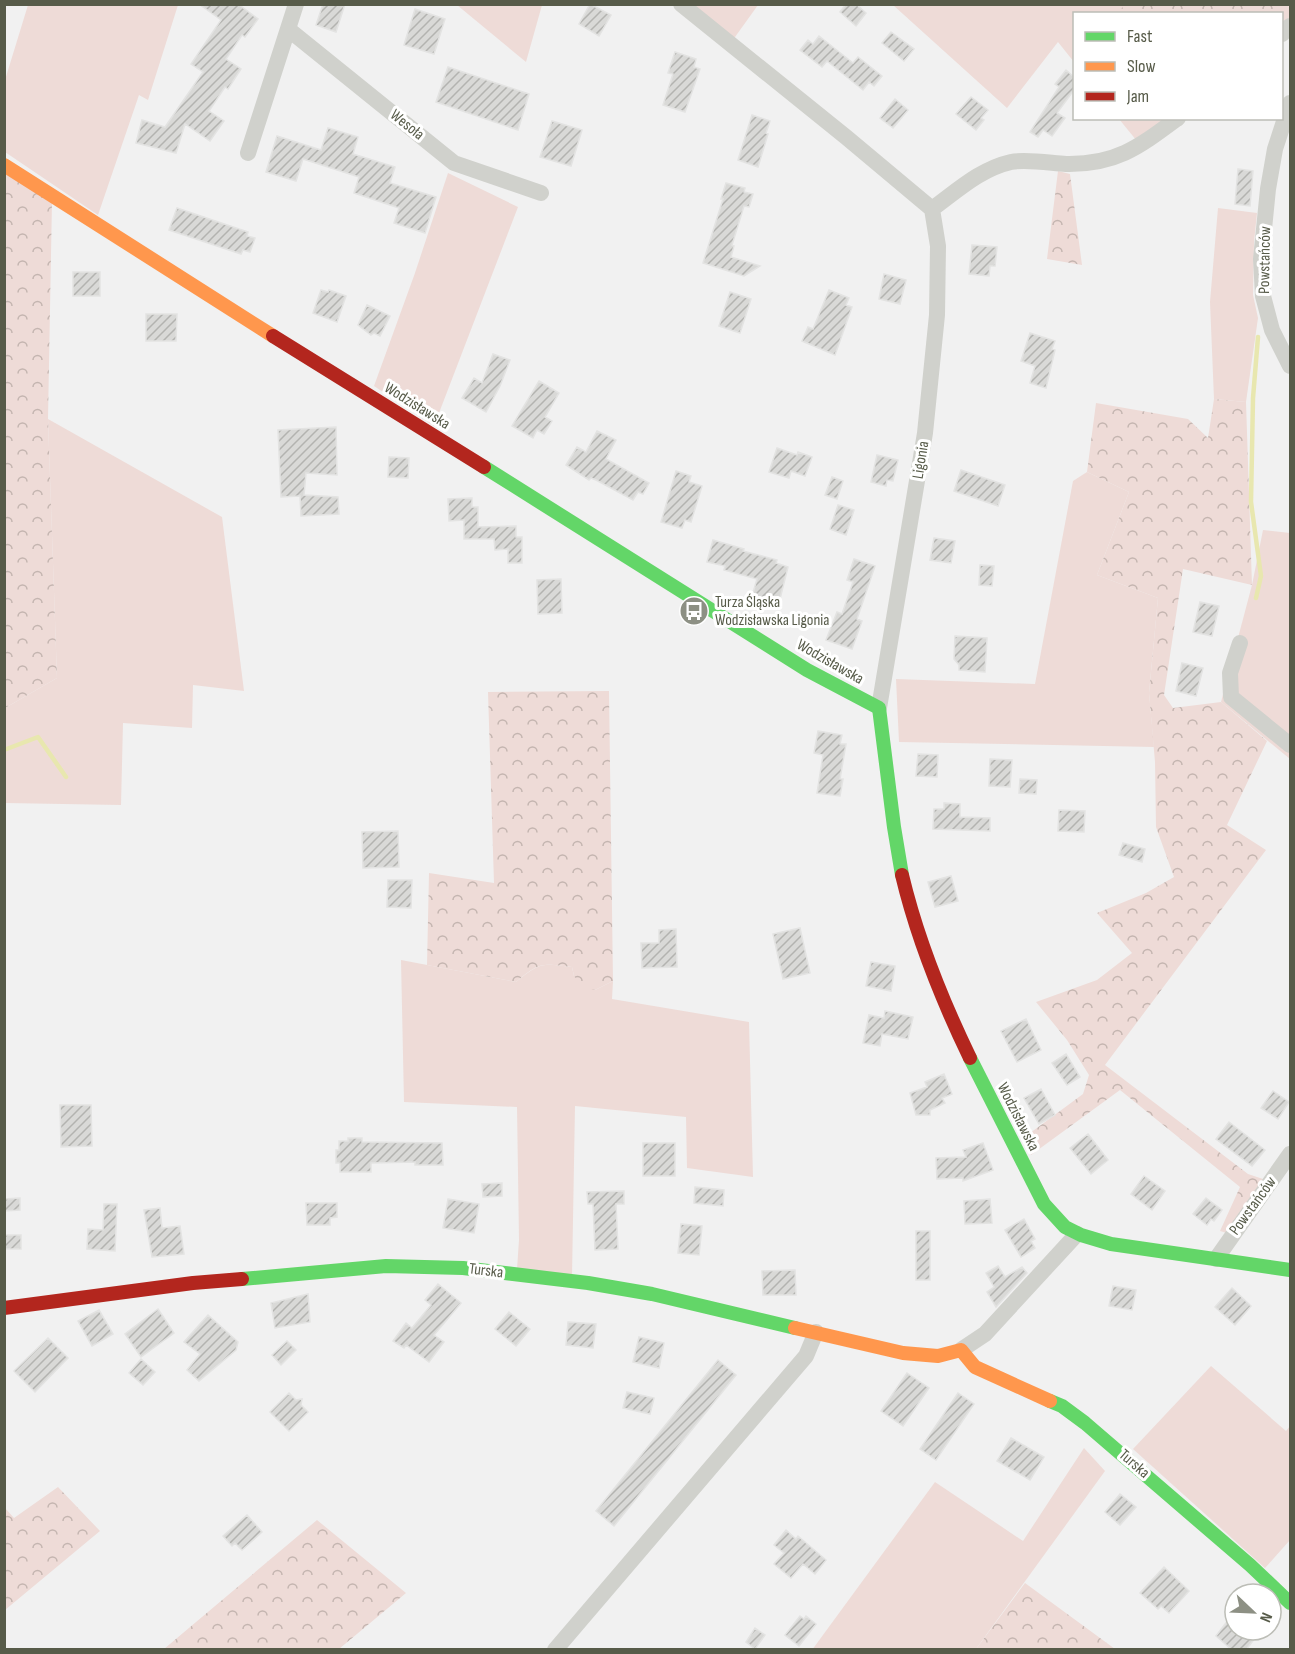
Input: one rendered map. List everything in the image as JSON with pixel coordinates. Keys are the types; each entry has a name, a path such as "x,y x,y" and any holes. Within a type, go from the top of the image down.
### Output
{"street":[{"path":"249,153 296,4"},
{"path":"681,4 932,209 982,172 1012,162 1083,164 1118,157 1141,146 1175,120"},
{"name":"Wesoła","path":"288,29 454,163 541,193"},
{"name":"Powstańców","path":"1290,104 1283,151 1268,189 1261,260 1263,296 1272,330 1290,366"},
{"name":"Wodzisławska","path":"4,165 807,670 879,708 886,749 892,824 907,896 932,970 968,1052 1044,1204 1060,1224 1077,1234 1111,1244 1290,1270"},
{"name":"Ligonia","path":"879,708 927,422 937,315 938,246 932,209"},
{"path":"1240,643 1230,674 1231,697 1290,745"},
{"name":"Powstańców","path":"1215,1259 1290,1154"},
{"name":"Turska","path":"4,1308 193,1282 386,1266 463,1268 588,1283 652,1294 916,1355 938,1356 962,1350 986,1334 1077,1234"},
{"path":"555,1650 806,1356 816,1332"},
{"name":"Turska","path":"962,1350 975,1367 1062,1406 1085,1423 1250,1565 1290,1603"}],"green space":[{"path":"1123,4 1283,5 1272,12 1120,12"},
{"path":"28,5 178,5 148,100 139,95 98,215 5,152 5,80"},
{"path":"457,5 542,5 526,62"},
{"path":"681,5 758,5 730,44"},
{"path":"893,5 1290,5 1290,30 1283,36 1283,12 1073,12 1073,61 1058,42 1007,108"},
{"path":"1120,120 1176,120 1141,146"},
{"path":"1058,171 1070,174 1082,265 1047,259"},
{"path":"4,172 52,201 48,419 57,678 5,708"},
{"path":"448,173 518,207 434,426 374,386"},
{"path":"1218,208 1257,213 1253,295 1258,318 1246,402 1214,399 1210,302"},
{"path":"1214,399 1246,402 1252,585 1183,569 1164,695 1173,708 1221,702 1267,741 1227,825 1266,850 1105,1065 1248,1174 1263,1179 1227,1233 1220,1231 1240,1187 1120,1090 1031,1155 1022,1139 1083,1094 1089,1075 1067,1040 1036,1002 1097,980 1132,953 1097,913 1146,893 1174,877 1156,827 1155,762 1149,693 1158,598 1097,575 1129,492 1087,472 1096,403 1188,419 1208,438"},
{"path":"48,419 222,517 244,691 193,685 192,728 123,723 121,805 5,803 5,708 57,678"},
{"path":"1087,472 1129,492 1097,575 1158,598 1149,693 1154,747 899,742 896,679 1035,684 1073,481"},
{"path":"1263,530 1290,533 1290,759 1221,702 1252,585"},
{"path":"609,691 613,981 595,990 581,986 574,976 572,967 554,965 536,967 516,982 427,965 429,873 494,883 488,692"},
{"path":"401,960 516,982 536,967 554,965 572,967 574,976 595,990 613,981 612,999 749,1022 753,1177 687,1168 686,1117 575,1106 572,1277 517,1269 519,1240 517,1107 404,1102"},
{"path":"1211,1366 1286,1431 1290,1426 1290,1540 1265,1568 1133,1449"},
{"path":"1084,1448 1105,1471 976,1649 812,1650 935,1482 1023,1541"},
{"path":"58,1487 100,1531 5,1610 5,1508 14,1518"},
{"path":"317,1520 406,1593 339,1649 164,1649"},
{"path":"1025,1583 1115,1649 976,1649"}],"building":[{"path":"199,4 238,4 258,19 245,37 242,35 226,59 241,69 228,89 225,87 209,111 224,121 210,141 185,124 176,153 136,143 142,120 165,127 203,72 191,64 221,20"},
{"path":"323,4 345,4 336,32 316,25"},
{"path":"590,4 611,15 599,36 579,24"},
{"path":"846,4 856,4 866,13 856,26 840,12"},
{"path":"415,9 445,19 434,54 404,45"},
{"path":"891,32 914,49 904,61 882,43"},
{"path":"819,36 853,63 858,57 882,76 874,86 869,82 863,90 827,61 822,67 800,50 808,40 813,44"},
{"path":"675,52 696,59 694,67 700,69 685,112 663,105 673,74 668,73"},
{"path":"448,67 529,94 518,130 436,102"},
{"path":"1066,70 1073,76 1073,91 1057,113 1065,118 1052,136 1043,130 1038,137 1030,132 1059,87 1055,84"},
{"path":"971,97 988,110 981,118 984,120 976,130 956,114"},
{"path":"895,99 908,110 893,128 880,118"},
{"path":"752,115 770,121 758,167 738,160"},
{"path":"552,121 582,130 571,166 540,157"},
{"path":"328,128 358,137 353,154 395,167 390,183 436,197 425,233 394,223 399,208 354,193 359,177 303,159 296,181 266,172 277,136 321,150"},
{"path":"1238,169 1253,171 1250,206 1235,204"},
{"path":"726,183 745,188 744,192 753,194 749,207 744,206 732,245 734,246 731,257 760,266 744,276 703,263"},
{"path":"177,208 248,232 247,236 255,238 250,252 243,250 241,254 169,230"},
{"path":"972,245 997,247 995,266 990,266 989,276 969,274"},
{"path":"73,272 100,272 100,296 73,296"},
{"path":"884,274 906,280 900,304 879,299"},
{"path":"321,290 328,292 329,290 346,296 337,322 313,313"},
{"path":"829,290 849,298 846,305 852,307 835,355 802,341 808,327 813,329"},
{"path":"730,292 751,299 740,333 719,326"},
{"path":"367,305 390,316 380,336 374,333 371,335 358,325"},
{"path":"146,314 177,314 176,341 146,341"},
{"path":"1030,333 1055,341 1046,388 1030,383 1035,366 1021,361"},
{"path":"493,354 510,360 500,386 486,412 462,398 474,378 482,383"},
{"path":"539,381 559,393 545,417 552,421 544,434 537,430 533,438 512,426"},
{"path":"336,427 337,475 306,473 304,495 338,497 339,514 301,516 300,496 281,497 278,430"},
{"path":"597,431 616,440 606,459 649,483 643,494 638,492 633,500 596,480 591,478 589,480 566,465 577,447 586,452"},
{"path":"777,448 812,457 805,476 791,471 789,478 769,472"},
{"path":"877,455 898,460 893,481 887,480 886,486 871,482"},
{"path":"389,457 409,458 408,478 388,477"},
{"path":"961,470 1005,485 998,506 954,491"},
{"path":"676,471 691,476 689,482 702,486 691,522 685,520 682,528 661,522"},
{"path":"832,477 843,481 837,499 825,495"},
{"path":"472,498 472,507 478,507 478,527 516,526 516,537 522,537 522,563 508,563 508,549 495,550 494,539 464,539 464,520 449,521 448,499"},
{"path":"838,505 854,510 846,535 830,529"},
{"path":"934,538 955,541 951,563 930,560"},
{"path":"713,540 777,560 776,563 788,567 779,603 752,596 757,579 724,570 725,566 707,562"},
{"path":"854,559 875,566 857,619 862,621 852,649 826,640 837,612 842,614 853,582 847,580"},
{"path":"980,565 994,566 992,586 979,585"},
{"path":"561,579 562,613 538,614 537,580"},
{"path":"1200,602 1219,606 1212,636 1193,632"},
{"path":"955,636 987,638 985,672 959,670 959,665 954,659"},
{"path":"1182,663 1203,668 1196,696 1176,691"},
{"path":"818,731 842,735 840,744 846,744 840,779 843,779 840,796 817,793 823,755 814,753"},
{"path":"918,754 938,755 937,777 916,776"},
{"path":"990,759 1012,760 1010,787 989,786"},
{"path":"1020,779 1037,780 1036,794 1019,793"},
{"path":"944,803 960,804 960,817 990,818 990,831 933,829 934,809 944,809"},
{"path":"1059,810 1085,811 1084,832 1058,831"},
{"path":"398,831 399,867 363,868 362,832"},
{"path":"1123,843 1145,849 1142,862 1119,855"},
{"path":"951,876 958,901 935,907 928,882"},
{"path":"388,880 412,880 411,908 387,907"},
{"path":"800,928 810,973 783,979 773,934"},
{"path":"676,929 677,967 642,968 641,943 659,943 659,930"},
{"path":"871,962 895,966 891,991 866,986"},
{"path":"885,1011 913,1017 908,1039 882,1034 880,1046 863,1043 869,1015 884,1018"},
{"path":"1026,1019 1041,1050 1017,1062 1001,1031"},
{"path":"1066,1054 1080,1077 1067,1085 1052,1063"},
{"path":"944,1074 952,1094 942,1098 945,1103 930,1110 930,1115 916,1115 910,1093 927,1087 925,1082"},
{"path":"1041,1089 1055,1115 1039,1124 1024,1098"},
{"path":"1273,1091 1289,1102 1278,1119 1261,1108"},
{"path":"60,1105 91,1105 92,1146 61,1147"},
{"path":"1229,1122 1265,1150 1252,1166 1216,1139"},
{"path":"1088,1134 1108,1160 1091,1174 1070,1148"},
{"path":"348,1138 362,1138 362,1142 442,1143 443,1165 415,1165 415,1162 371,1163 371,1172 340,1172 340,1163 336,1163 336,1150 339,1150 339,1141 348,1141"},
{"path":"643,1143 675,1143 675,1176 643,1176"},
{"path":"983,1143 993,1170 963,1181 963,1178 937,1179 936,1158 966,1157 963,1150"},
{"path":"1144,1176 1165,1191 1152,1210 1131,1194"},
{"path":"502,1183 502,1196 483,1197 482,1184"},
{"path":"695,1187 724,1190 723,1206 694,1203"},
{"path":"624,1191 624,1204 616,1204 618,1249 595,1250 593,1204 588,1204 587,1192"},
{"path":"20,1198 20,1210 4,1211 4,1199"},
{"path":"1206,1198 1222,1210 1214,1221 1211,1219 1207,1225 1193,1214"},
{"path":"448,1199 479,1204 474,1233 443,1228"},
{"path":"990,1199 992,1223 965,1224 964,1201"},
{"path":"306,1203 337,1203 337,1217 330,1218 330,1225 307,1225"},
{"path":"104,1204 117,1204 115,1251 87,1249 88,1229 103,1230"},
{"path":"160,1208 162,1228 180,1226 184,1254 152,1257 144,1210"},
{"path":"1024,1219 1035,1239 1031,1241 1035,1248 1021,1257 1005,1230"},
{"path":"681,1224 702,1226 699,1255 678,1253"},
{"path":"916,1231 930,1231 930,1280 916,1280"},
{"path":"4,1235 21,1235 21,1249 4,1249"},
{"path":"998,1266 1005,1277 1022,1267 1027,1273 996,1307 987,1292 994,1287 986,1273"},
{"path":"795,1270 796,1295 763,1295 762,1271"},
{"path":"438,1284 461,1303 434,1335 444,1342 429,1362 406,1345 404,1348 393,1341 406,1323 412,1328 431,1305 425,1300"},
{"path":"1113,1286 1136,1290 1132,1310 1109,1306"},
{"path":"1232,1288 1251,1306 1235,1325 1215,1307"},
{"path":"308,1294 310,1322 275,1328 271,1303"},
{"path":"158,1309 174,1333 141,1357 125,1334"},
{"path":"99,1310 113,1334 92,1346 78,1321"},
{"path":"509,1312 530,1329 516,1346 495,1329"},
{"path":"208,1315 238,1342 236,1350 199,1381 187,1370 200,1354 184,1342"},
{"path":"568,1322 596,1324 593,1348 566,1345"},
{"path":"639,1337 664,1343 659,1368 633,1362"},
{"path":"48,1338 68,1358 35,1392 14,1371"},
{"path":"287,1341 296,1350 281,1365 272,1355"},
{"path":"141,1359 155,1372 143,1385 129,1373"},
{"path":"718,1360 736,1375 614,1526 596,1511"},
{"path":"907,1373 929,1388 903,1426 881,1411"},
{"path":"627,1392 654,1398 650,1414 623,1408"},
{"path":"289,1393 296,1400 302,1399 301,1405 308,1412 289,1431 270,1412"},
{"path":"958,1393 974,1404 936,1460 920,1449"},
{"path":"1011,1438 1044,1457 1030,1480 997,1461"},
{"path":"1120,1494 1136,1507 1120,1525 1105,1512"},
{"path":"247,1515 262,1532 242,1550 235,1543 232,1546 223,1536"},
{"path":"786,1530 796,1539 798,1536 826,1560 815,1574 803,1564 791,1578 774,1564 784,1553 774,1545"},
{"path":"1164,1567 1189,1591 1169,1613 1161,1606 1158,1609 1140,1593"},
{"path":"800,1616 804,1619 806,1616 816,1624 799,1646 785,1635"},
{"path":"1223,1627 1223,1642 1252,1642 1246,1650 1232,1650 1216,1636"},
{"path":"755,1628 765,1635 755,1649 746,1642"}],"waterway":[{"path":"1256,598 1261,576 1251,502 1253,398 1258,337"},
{"path":"4,750 38,737 66,777"}],"traffic: fast":[{"path":"484,467 807,670 879,708 902,875"},
{"path":"970,1058 1044,1204 1065,1227 1081,1235 1111,1244 1290,1270"},
{"path":"242,1279 386,1266 463,1268 588,1283 652,1294 795,1328"},
{"path":"1050,1401 1062,1406 1085,1423 1250,1565 1290,1603"}],"traffic: slow":[{"path":"4,165 273,336"},
{"path":"795,1328 903,1353 938,1356 961,1350 975,1367 1050,1401"}],"traffic: jam":[{"path":"273,336 484,467"},
{"path":"902,875 931,968 970,1058"},
{"path":"4,1308 193,1283 242,1279"}],"place":[{"name":"Turza Śląska Wodzisławska Ligonia","path":"694,611"}]}
